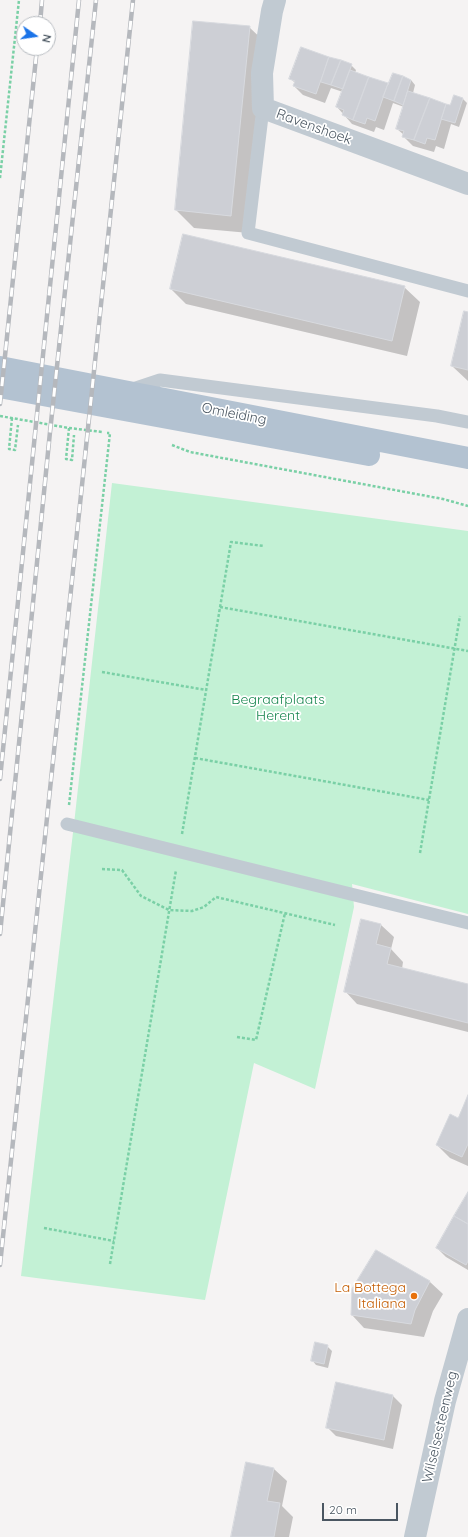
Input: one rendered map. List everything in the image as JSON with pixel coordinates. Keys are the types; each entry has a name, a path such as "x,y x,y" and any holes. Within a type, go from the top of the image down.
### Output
{"main road":[{"name":"Omleiding","path":"0,367 468,458"},
{"name":"Omleiding","path":"0,387 468,473"}],"street":[{"name":"Ravenshoek","path":"275,0 262,73 263,108 468,184"},
{"name":"Wilselsesteenweg","path":"415,1537 445,1400 467,1323"}],"lane":[{"path":"263,108 248,233 468,291"},
{"path":"123,392 160,380 437,416 468,422"},
{"path":"67,824 179,850 468,923"}],"path":[{"path":"0,178 19,0"},
{"path":"0,416 69,428 110,433 67,824"},
{"path":"12,418 9,449 15,450 18,425"},
{"path":"69,428 66,459 72,460 74,435"},
{"path":"169,444 190,452 443,499 468,506"},
{"path":"110,1264 231,542 264,546"},
{"path":"220,607 468,651"},
{"path":"420,853 460,616"},
{"path":"102,672 206,690"},
{"path":"195,758 429,800"},
{"path":"102,869 122,870 141,896 170,910 192,911 204,907 216,897 335,925"},
{"path":"237,1037 256,1040 285,914"},
{"path":"44,1228 114,1240"}],"green space":[{"name":"Begraafplaats Herent","path":"112,483 468,531 468,914 352,884 354,907 315,1089 254,1063 205,1300 21,1276"}],"building":[{"path":"193,21 250,26 231,216 175,210"},
{"path":"301,47 329,57 316,94 293,86 295,81 289,79"},
{"path":"329,57 341,60 331,85 321,82"},
{"path":"341,60 352,64 343,89 331,85"},
{"path":"350,70 369,77 353,120 342,115 344,110 336,107"},
{"path":"393,73 403,76 394,101 383,97"},
{"path":"403,76 411,80 403,105 394,101"},
{"path":"369,77 388,83 375,121 367,118 365,124 353,120"},
{"path":"408,91 430,98 414,140 402,137 404,131 396,129"},
{"path":"454,95 463,98 455,123 441,119 446,104 450,105"},
{"path":"430,98 446,104 435,140 427,138 425,144 414,140"},
{"path":"183,234 405,286 392,341 170,289"},
{"path":"464,311 468,312 468,370 451,366"},
{"path":"361,919 381,924 376,944 391,948 387,964 468,984 468,1023 344,992"},
{"path":"468,1095 468,1144 462,1157 436,1145 450,1114 458,1118"},
{"path":"468,1192 468,1224 454,1216"},
{"path":"454,1216 468,1224 468,1261 466,1265 436,1248"},
{"path":"376,1250 430,1281 415,1310 411,1324 351,1315 352,1289"},
{"path":"315,1342 328,1345 324,1364 311,1361"},
{"path":"336,1382 393,1395 384,1440 326,1428"},
{"path":"246,1462 274,1468 267,1501 280,1503 274,1537 231,1537"}],"railway":[{"path":"41,16 42,0"},
{"path":"0,779 79,0"},
{"path":"0,934 50,432 96,0"},
{"path":"0,1265 133,0"},
{"path":"0,404 36,56"}],"place":[{"name":"La Bottega Italiana","path":"414,1296"}]}
